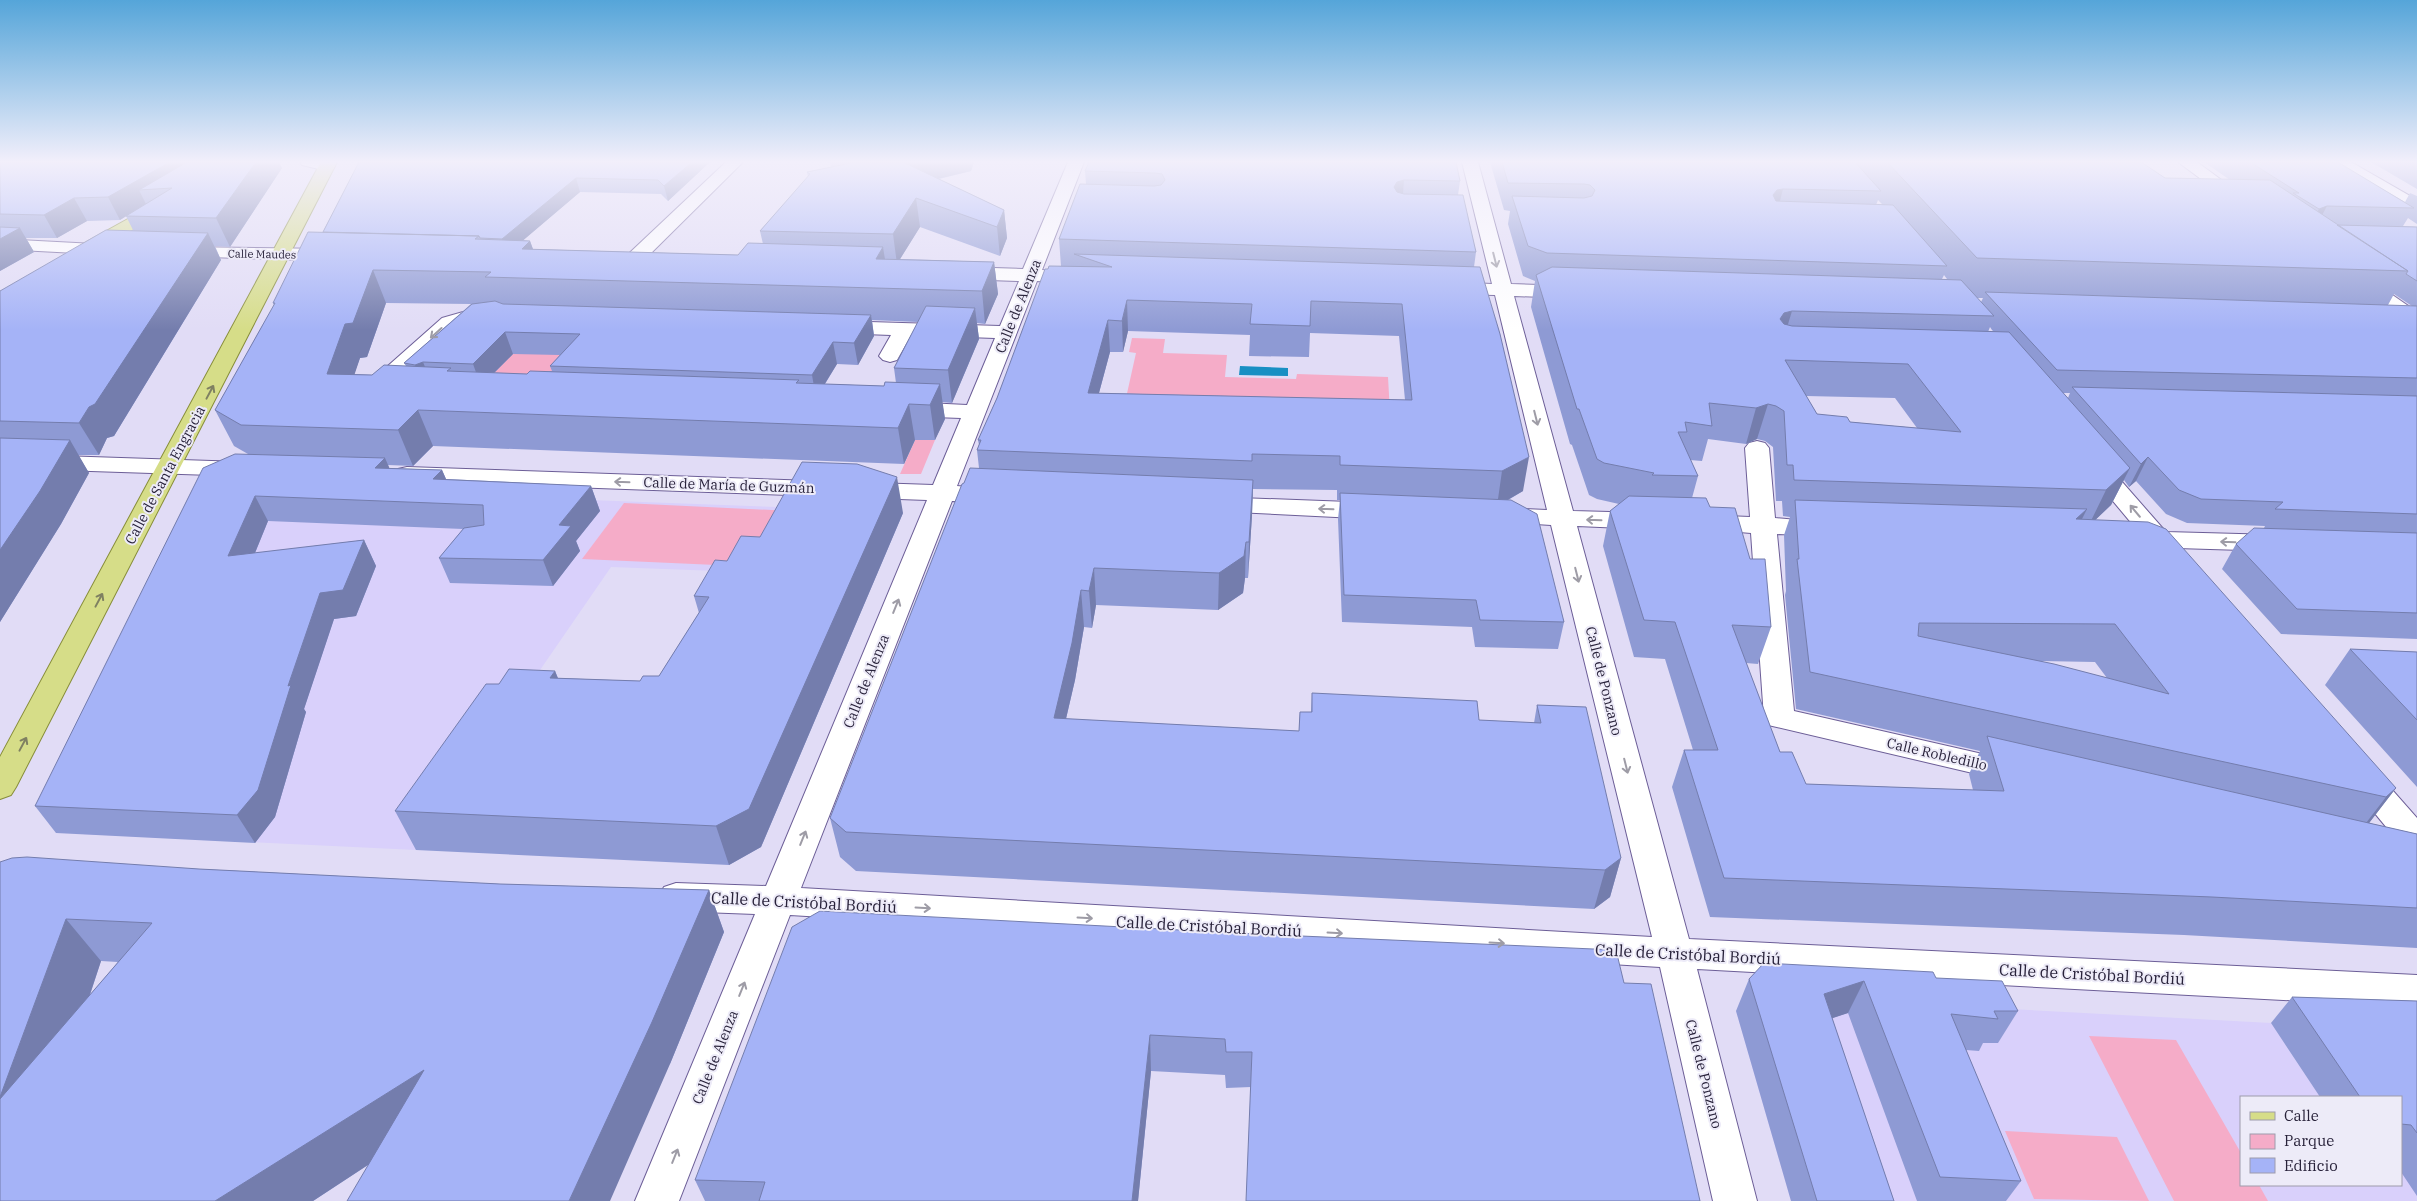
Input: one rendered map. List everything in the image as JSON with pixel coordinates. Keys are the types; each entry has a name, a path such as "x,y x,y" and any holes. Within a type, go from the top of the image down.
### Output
{"main road":[{"path":"60,265 139,218"},
{"name":"Calle de Santa Engracia","path":"0,787 300,218"}],"street":[{"path":"629,264 677,218"},
{"name":"Calle de Alenza","path":"657,1201 1031,275 1062,218"},
{"name":"Calle de Ponzano","path":"1483,218 1504,290 1736,1201"},
{"path":"0,244 131,251"},
{"name":"Calle Maudes","path":"160,252 356,256"},
{"path":"609,263 659,265"},
{"path":"2343,270 2416,320"},
{"path":"938,273 1099,277"},
{"path":"1434,288 1593,293"},
{"path":"415,392 396,391 386,384 392,374 449,322 469,317 497,316"},
{"path":"2380,317 2416,320"},
{"path":"814,326 1008,332"},
{"path":"887,362 904,329"},
{"path":"882,408 976,412"},
{"path":"2077,444 2180,565"},
{"name":"Calle Robledillo","path":"1757,448 1779,718 2039,778"},
{"path":"0,461 263,470"},
{"name":"Calle de María de Guzmán","path":"382,474 1014,496"},
{"path":"1193,503 1402,512"},
{"path":"1482,516 1844,528"},
{"path":"2112,538 2298,544"},
{"path":"2346,758 2417,840"},
{"name":"Calle de Cristóbal Bordiú","path":"646,896 779,901 1674,953 2417,991"}],"shaded area":[{"path":"217,493 453,495 804,508 769,573 611,567 416,850 81,834"},
{"path":"1751,995 2271,1023 2319,1096 2240,1096 2240,1186 2402,1186 2402,1150 2417,1151 2417,1201 1791,1201 1736,1011"}],"green space":[{"path":"537,329 591,331 570,375 486,381"},
{"path":"1132,338 1165,339 1163,353 1227,355 1225,377 1296,379 1297,374 1388,377 1391,431 1120,425 1136,353 1129,352"},
{"path":"915,440 935,440 921,474 900,474"},
{"path":"624,503 793,511 761,567 582,559"},
{"path":"2089,1036 2176,1040 2240,1151 2240,1186 2260,1186 2268,1201 2174,1201"},
{"path":"2005,1131 2117,1137 2149,1201 2034,1199"}],"water":[{"path":"1240,366 1288,368 1288,376 1239,375"}],"building":[{"path":"330,218 527,218 502,239 480,238 479,236 323,232"},
{"path":"771,218 903,218 893,234 760,231"},
{"path":"972,218 1001,218 997,227"},
{"path":"1067,218 1468,218 1476,252 1059,239"},
{"path":"1519,218 1905,218 1947,266 1547,253 1528,246"},
{"path":"1940,218 2328,218 2408,271 1977,258"},
{"path":"2337,225 2417,227 2417,281 2406,274 2408,271"},
{"path":"0,227 20,228 0,239"},
{"path":"106,230 208,233 95,404 89,407 79,423 0,421 0,291"},
{"path":"308,232 479,236 475,239 530,241 522,249 738,255 748,243 883,247 876,259 994,262 982,291 485,277 491,272 373,270 353,323 345,324 327,374 372,375 384,365 451,368 447,371 527,374 530,371 799,380 796,383 884,386 885,382 940,384 930,405 909,404 898,428 418,410 398,430 241,425 215,410 275,303 273,303"},
{"path":"1074,254 1480,267 1500,334 1529,457 1502,471 1340,465 1340,456 1252,454 1252,461 977,450 981,440 978,440 997,398 1045,269 1048,269 1049,266 1112,267","holes":["1127,300 1252,304 1250,324 1310,326 1311,301 1402,304 1412,400 1088,393 1108,320 1122,321"]},
{"path":"1552,267 1961,280 1994,316 1792,311 1784,313 1780,319 1784,324 1792,326 2009,332 2130,468 2106,490 1794,480 1793,465 1787,465 1784,411 1768,404 1756,408 1709,403 1712,426 1685,422 1687,432 1678,432 1698,476 1652,475 1654,473 1604,463 1597,459 1579,409 1577,409 1536,275","holes":["1785,360 1908,364 1961,432 1850,422 1847,417 1817,414"]},
{"path":"1985,292 2417,306 2417,378 2057,370"},
{"path":"495,301 503,304 871,315 854,343 833,342 812,375 550,366 580,334 505,332 473,364 423,362 415,365 404,363 472,304"},
{"path":"926,306 975,308 948,370 894,368"},
{"path":"2072,387 2417,396 2417,514 2275,509 2283,502 2201,499 2179,490 2148,457 2141,464"},
{"path":"0,438 70,440 40,491 0,550"},
{"path":"235,454 385,458 375,468 442,470 433,479 591,486 559,525 571,526 543,560 439,558 464,528 484,525 483,505 255,496 228,556 364,540 343,590 320,593 288,686 291,685 258,790 237,815 35,806 203,468"},
{"path":"802,462 857,464 897,477 749,809 716,826 395,811 486,684 499,684 509,669 555,671 550,678 640,681 643,676 659,676 709,597 694,596 715,560 727,561 741,536 760,537"},
{"path":"970,468 1253,480 1249,542 1246,542 1244,556 1219,573 1094,568 1089,591 1081,590 1072,643 1054,718 1299,731 1300,712 1312,712 1312,693 1477,701 1479,720 1541,723 1537,705 1586,707 1621,858 1605,870 846,832 830,818"},
{"path":"1340,493 1511,500 1537,514 1564,622 1480,620 1476,600 1344,595"},
{"path":"1629,496 1706,498 1710,507 1735,508 1750,559 1765,559 1771,627 1732,625 1780,752 1792,752 1806,784 2004,791 1987,736 2417,834 2417,908 2212,897 1724,878 1684,750 1718,750 1675,622 1644,620 1610,511"},
{"path":"1795,500 2087,509 2076,519 2148,522 2166,529 2396,788 2386,797 1810,672 1797,559 1799,559","holes":["1919,623 2115,624 2169,694 2054,664 1918,636"]},
{"path":"2254,528 2417,533 2417,613 2297,609 2236,544"},
{"path":"2350,649 2417,652 2417,720"},
{"path":"27,857 199,869 500,884 709,890 652,1022 569,1201 347,1201 424,1070 215,1201 0,1201 0,1099 152,923 66,919 0,1097 0,862 12,858"},
{"path":"820,911 1256,934 1616,950 1624,983 1651,984 1700,1201 1246,1201 1252,1052 1226,1052 1225,1039 1150,1035 1132,1201 759,1201 765,1182 695,1180 792,927"},
{"path":"1764,963 1933,972 1936,978 2002,981 2018,1011 1994,1011 1998,1019 1951,1014 2021,1181 1940,1177 1864,981 1824,994 1894,1201 1817,1201 1749,979"},
{"path":"2292,997 2417,1001 2417,1133 2411,1125 2402,1124 2402,1096 2359,1096"}]}
